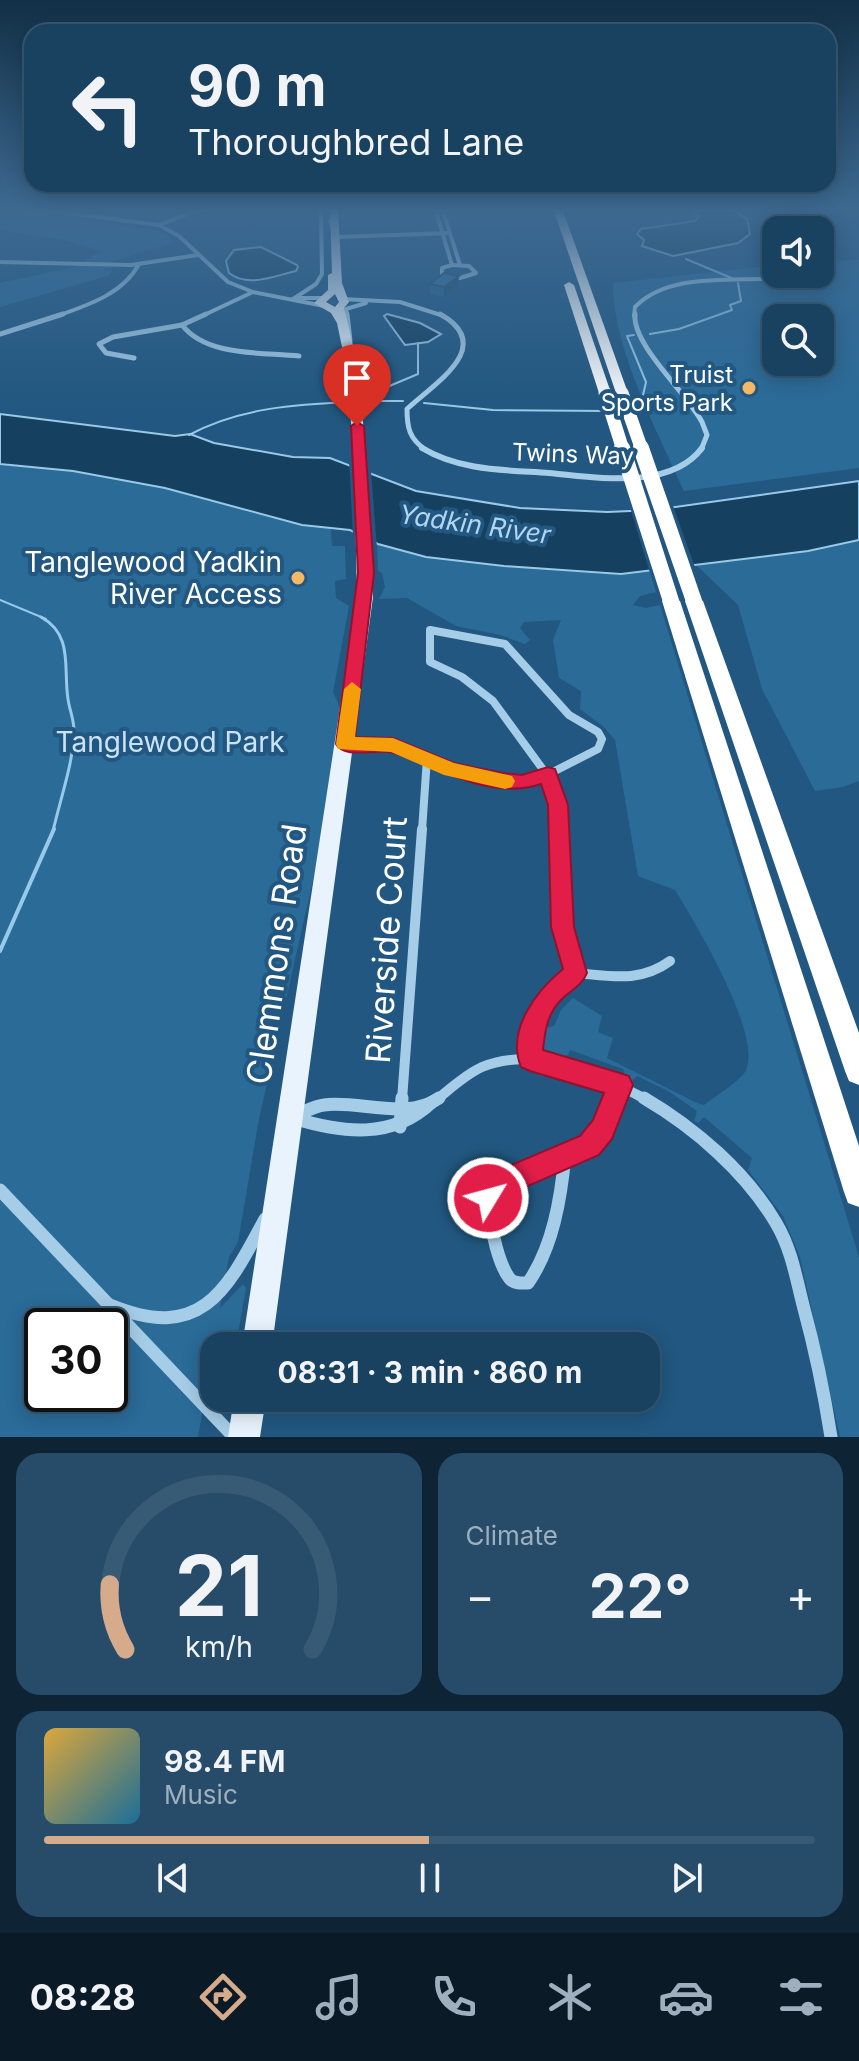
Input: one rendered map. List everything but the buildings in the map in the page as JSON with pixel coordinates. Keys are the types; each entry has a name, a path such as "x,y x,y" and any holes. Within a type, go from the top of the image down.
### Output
{"highway":[{"path":"566,275 605,393 859,1071"},
{"path":"581,275 622,393 859,1192"}],"main road":[{"path":"325,302 334,287 333,275"},
{"name":"Clemmons Road","path":"259,1332 345,744 366,573 351,360 341,321 342,301 337,275"},
{"path":"325,302 342,301"},
{"path":"325,302 341,321"},
{"path":"244,1437 248,1412"}],"street":[{"path":"0,337 115,293 135,275"},
{"path":"219,275 253,292 325,302"},
{"path":"293,299 316,284 321,275"},
{"path":"449,275 460,278 469,275"},
{"name":"Twins Way","path":"342,301 398,301 433,312 454,323 464,335 466,348 462,358 407,409 404,419 407,430 426,451 444,460 483,469 590,475 649,474 686,463 700,453 707,435 697,412 638,330 633,313 635,306 654,292 669,287 761,279"},
{"path":"134,358 106,353 99,344 113,337 182,325 253,292"},
{"name":"Twins Way","path":"342,301 396,304 433,312"},
{"name":"Twins Way","path":"351,360 347,307 362,303 396,304"},
{"path":"182,325 186,334 205,343 299,356"},
{"path":"345,744 393,745 462,773 522,783 548,775 598,749 602,739 598,732 569,715 505,644 430,630 430,662 462,677 493,701 548,775 558,805 563,927 576,973"},
{"name":"Riverside Court","path":"400,1127 427,758"},
{"path":"530,1058 533,1027 542,1006 576,973 615,978 643,976 670,961"},
{"path":"290,1117 321,1127 386,1130 400,1127 423,1114 433,1102 479,1068 501,1059 530,1058 620,1085 666,1111 741,1175 776,1223 790,1253 823,1382 831,1437"},
{"path":"565,1155 557,1208 538,1267 528,1283 516,1283 509,1278 487,1206 490,1191 510,1179 565,1155 590,1146 596,1140 620,1085"},
{"path":"290,1117 323,1105 402,1108 433,1102"},
{"path":"0,1190 234,1437"},
{"path":"104,1303 130,1315 158,1319 183,1316 201,1307 217,1296 236,1275 277,1197"}],"green space":[{"path":"37,275 108,275 0,307 0,283"},
{"name":"Truist Sports Park","path":"685,275 762,275 762,288 834,288 834,275 859,275 859,468 684,491 638,389 615,308 613,283"},
{"name":"Tanglewood Park","path":"0,464 62,469 185,493 331,528 332,546 345,546 346,579 335,581 336,598 349,606 333,692 348,725 259,1119 238,1242 229,1257 220,1308 243,1284 246,1288 238,1332 200,1332 202,1412 198,1437 0,1437"},
{"path":"859,540 859,781 815,791 762,689 738,605 694,563 808,551"},
{"path":"377,543 426,557 504,566 606,574 649,569 656,592 640,596 633,605 646,608 660,605 859,1257 859,1437 840,1437 800,1257 783,1216 748,1170 752,1158 704,1117 698,1123 694,1121 697,1111 668,1091 637,1076 632,1081 626,1079 623,1069 570,1050 568,1055 558,1059 547,1055 542,1049 543,1028 554,1026 561,1010 573,998 602,1016 598,1032 613,1038 607,1058 704,1105 743,1074 748,1053 745,1031 724,979 675,890 638,876 615,740 604,727 580,709 581,691 559,678 553,640 561,620 524,622 520,628 530,640 525,644 456,626 407,598 379,599 385,587 382,573 378,571"}],"water":[{"path":"233,275 281,275 253,280"},
{"path":"387,314 420,323 441,334 428,342 405,345 384,316"},
{"name":"Yadkin River","path":"0,414 175,436 190,434 214,443 293,457 330,458 416,491 520,508 607,512 654,510 859,481 859,540 808,551 621,574 426,557 378,544 350,530 302,525 165,488 73,471 0,464"}],"pier":[{"path":"349,460 371,471 377,548 353,536"},
{"path":"672,503 695,567 650,573 630,507"}],"waterway":[{"path":"725,275 734,279"},
{"path":"650,334 679,329 732,310 730,305 741,301 738,283"},
{"path":"631,409 641,404 646,382 627,336 634,335"},
{"path":"376,401 387,387 418,374 418,343"},
{"path":"359,401 376,401"},
{"path":"376,401 403,401"},
{"path":"189,435 248,413 289,406 352,402"},
{"path":"424,403 493,410 608,411"},
{"path":"0,600 46,619"},
{"path":"41,617 51,624 63,643 74,730 71,759 53,831"},
{"path":"0,951 54,829"}],"slow traffic":[{"path":"352,689 345,744 393,745 451,769 505,781"}],"place":[{"name":"Truist Sports Park","path":"749,388"},
{"name":"Tanglewood Yadkin River Access","path":"298,578"}],"route":[{"path":"357,426 366,573 345,744 393,745 451,769 503,781 522,783 548,775 558,805 563,927 576,973 542,1006 533,1027 530,1058 620,1085 609,1116 590,1146 495,1186 488,1198"}]}
